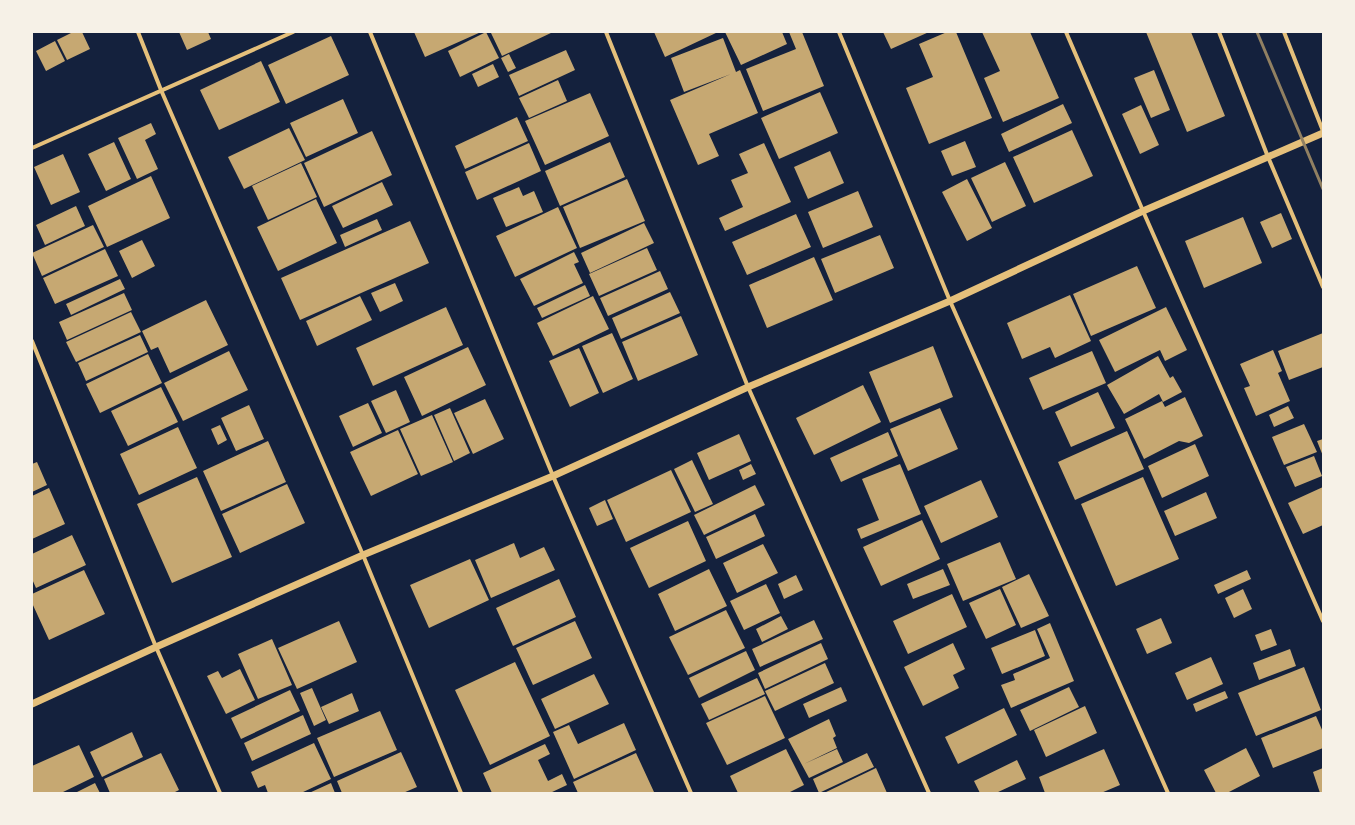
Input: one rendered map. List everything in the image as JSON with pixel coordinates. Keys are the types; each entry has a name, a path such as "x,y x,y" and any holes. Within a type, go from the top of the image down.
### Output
{"street":[{"path":"138,32 161,90 363,555 461,793"},
{"path":"32,148 293,32"},
{"path":"370,32 553,476 691,793"},
{"path":"606,32 748,387 929,793"},
{"path":"839,32 950,301 1168,793"},
{"path":"1066,32 1323,620"},
{"path":"1219,32 1268,157 1323,287"},
{"path":"32,704 363,555 553,476 748,387 950,301 1143,211 1323,132 1284,32"},
{"path":"32,341 156,647 220,793"}],"building":[{"path":"73,32 82,32 90,49 67,60 57,40"},
{"path":"179,32 208,32 211,39 187,50"},
{"path":"414,32 481,32 425,57"},
{"path":"486,32 499,58 460,77 448,51"},
{"path":"553,32 502,56 491,33"},
{"path":"654,32 718,32 665,57"},
{"path":"725,32 782,32 787,44 741,65"},
{"path":"789,32 802,32 824,86 763,111 746,69 796,49"},
{"path":"883,32 929,32 891,49"},
{"path":"947,32 956,32 992,118 929,144 906,88 933,77 919,44"},
{"path":"982,32 1030,32 1059,98 1003,122 984,78 1000,71"},
{"path":"1146,32 1191,32 1225,116 1187,132"},
{"path":"331,36 349,75 286,104 268,65"},
{"path":"723,38 736,72 740,70 758,113 709,134 719,156 698,165 670,100 731,74 684,92 671,58"},
{"path":"55,41 65,61 46,71 36,51"},
{"path":"566,50 575,70 519,96 509,75"},
{"path":"509,54 516,68 508,72 501,58"},
{"path":"261,61 280,102 219,130 200,90"},
{"path":"493,64 499,77 478,87 472,74"},
{"path":"1154,70 1170,110 1151,118 1134,78"},
{"path":"558,80 567,101 529,118 519,98"},
{"path":"820,92 838,133 779,159 761,118"},
{"path":"590,93 609,136 545,165 525,121"},
{"path":"343,99 358,133 306,157 290,123"},
{"path":"1063,104 1072,123 1009,152 1001,134"},
{"path":"1141,105 1159,145 1140,154 1122,114"},
{"path":"517,117 528,141 465,169 455,146"},
{"path":"151,123 156,134 145,140 158,169 137,179 118,138"},
{"path":"289,128 305,160 244,189 228,157"},
{"path":"1072,130 1093,176 1034,203 1013,157"},
{"path":"372,131 392,175 324,207 304,163"},
{"path":"965,141 976,167 952,176 941,151"},
{"path":"114,142 131,179 106,191 88,154"},
{"path":"610,142 625,177 560,206 545,171"},
{"path":"529,143 541,171 477,200 465,172"},
{"path":"764,143 791,202 725,231 719,218 743,207 731,180 748,173 739,154"},
{"path":"830,151 844,183 808,199 794,167"},
{"path":"63,154 80,192 51,205 34,167"},
{"path":"1005,162 1026,206 992,222 971,178"},
{"path":"301,163 317,197 268,220 252,186"},
{"path":"151,176 170,218 107,247 88,206"},
{"path":"627,179 645,221 580,248 563,207"},
{"path":"967,179 992,228 967,241 942,192"},
{"path":"382,182 393,205 343,228 332,206"},
{"path":"519,187 523,196 534,191 543,212 506,227 493,198"},
{"path":"858,191 873,227 823,248 808,212"},
{"path":"316,199 337,243 278,271 257,227"},
{"path":"76,206 85,226 45,245 36,225"},
{"path":"558,207 577,248 515,277 496,236"},
{"path":"1281,213 1292,239 1272,248 1260,222"},
{"path":"796,214 811,247 747,275 732,242"},
{"path":"1243,217 1262,263 1204,288 1185,241"},
{"path":"377,219 382,230 345,247 340,235"},
{"path":"410,221 429,263 300,320 281,278"},
{"path":"644,223 654,243 590,273 581,253"},
{"path":"93,225 104,247 42,276 32,253"},
{"path":"880,235 894,268 835,293 821,259"},
{"path":"142,240 155,266 132,278 119,251"},
{"path":"647,248 657,270 599,296 589,274"},
{"path":"105,249 118,276 55,304 43,278"},
{"path":"574,252 579,262 574,264 583,283 534,306 520,279"},
{"path":"814,257 833,300 767,328 749,285"},
{"path":"1137,266 1156,308 1091,336 1073,294"},
{"path":"660,271 668,289 608,316 600,298"},
{"path":"120,279 125,289 71,315 66,304"},
{"path":"395,283 403,301 380,312 371,293"},
{"path":"585,285 590,296 542,318 537,308"},
{"path":"670,292 680,313 621,339 612,318"},
{"path":"124,293 132,310 67,340 59,322"},
{"path":"1070,295 1091,341 1055,358 1050,347 1022,359 1007,323"},
{"path":"360,296 372,320 317,346 306,321"},
{"path":"593,296 609,329 553,356 537,323"},
{"path":"206,300 228,345 170,373 158,347 151,350 142,331"},
{"path":"446,307 463,345 373,386 356,348"},
{"path":"1166,307 1187,350 1165,361 1160,350 1115,372 1099,340"},
{"path":"131,312 141,332 76,362 66,342"},
{"path":"681,316 698,355 638,381 622,342"},
{"path":"612,333 633,379 603,393 582,346"},
{"path":"1323,333 1323,367 1289,380 1278,351"},
{"path":"140,335 148,352 86,381 78,363"},
{"path":"933,346 953,397 890,423 869,372"},
{"path":"468,347 486,385 422,416 404,377"},
{"path":"579,348 599,393 570,407 549,361"},
{"path":"1273,350 1282,371 1278,373 1290,401 1256,416 1244,388 1250,386 1240,364"},
{"path":"229,351 248,390 183,421 164,383"},
{"path":"1092,351 1106,383 1043,410 1029,378"},
{"path":"148,354 162,383 100,413 86,384"},
{"path":"1158,356 1170,378 1173,376 1182,392 1163,402 1159,394 1124,414 1107,385"},
{"path":"863,385 881,422 814,455 796,418"},
{"path":"161,387 178,422 128,446 111,411"},
{"path":"396,390 410,422 386,433 371,401"},
{"path":"1098,392 1115,428 1071,447 1055,412"},
{"path":"1185,397 1203,436 1189,443 1179,441 1144,459 1125,419 1162,401 1165,407"},
{"path":"485,399 504,439 473,454 454,413"},
{"path":"368,403 382,433 353,447 339,416"},
{"path":"249,405 264,439 236,451 221,418"},
{"path":"1288,406 1294,418 1274,427 1269,415"},
{"path":"450,408 470,453 454,461 434,415"},
{"path":"940,408 958,449 908,471 890,429"},
{"path":"432,415 453,462 421,476 400,429"},
{"path":"1304,424 1317,452 1284,465 1272,437"},
{"path":"220,425 227,440 218,445 211,429"},
{"path":"178,427 197,468 139,495 120,454"},
{"path":"398,430 418,474 371,496 350,452"},
{"path":"1127,431 1144,469 1075,500 1058,462"},
{"path":"888,432 898,456 841,482 830,458"},
{"path":"739,434 751,461 709,480 697,453"},
{"path":"1323,439 1323,456 1317,441"},
{"path":"268,441 286,482 221,511 203,471"},
{"path":"1195,444 1209,476 1162,498 1148,466"},
{"path":"1314,456 1322,476 1295,487 1286,467"},
{"path":"692,460 713,504 695,512 674,469"},
{"path":"37,462 47,485 32,492 32,464"},
{"path":"751,464 756,474 743,480 739,470"},
{"path":"900,464 921,514 861,539 857,529 879,520 862,479"},
{"path":"671,470 691,512 626,542 607,500"},
{"path":"197,477 232,557 172,583 137,504"},
{"path":"1143,477 1179,559 1116,586 1081,504"},
{"path":"981,480 998,517 941,543 924,506"},
{"path":"287,484 305,523 240,553 222,514"},
{"path":"755,485 765,505 704,535 694,515"},
{"path":"1323,487 1323,525 1303,534 1288,503"},
{"path":"49,488 65,524 32,539 32,496"},
{"path":"1206,492 1217,518 1175,536 1164,511"},
{"path":"605,500 613,519 597,526 589,508"},
{"path":"755,514 765,536 716,559 706,537"},
{"path":"922,520 940,559 881,586 863,547"},
{"path":"688,521 706,561 649,588 630,548"},
{"path":"72,535 86,565 36,588 32,579 32,554"},
{"path":"1000,542 1016,579 963,601 947,564"},
{"path":"514,543 520,558 544,547 555,570 491,598 475,560"},
{"path":"763,544 778,573 737,593 723,563"},
{"path":"470,559 489,600 429,628 410,585"},
{"path":"709,569 727,606 675,631 658,594"},
{"path":"943,569 950,585 913,599 907,584"},
{"path":"84,570 105,614 49,640 32,603 32,594"},
{"path":"1247,570 1251,579 1218,594 1214,585"},
{"path":"1029,574 1049,616 1021,628 1002,587"},
{"path":"796,575 803,590 784,599 778,584"},
{"path":"559,579 576,617 513,646 496,608"},
{"path":"766,584 780,613 744,630 730,601"},
{"path":"1000,589 1016,625 986,639 969,603"},
{"path":"1243,589 1252,609 1234,618 1225,598"},
{"path":"952,594 967,627 908,654 893,621"},
{"path":"726,610 745,648 688,675 669,637"},
{"path":"781,616 788,629 762,642 756,629"},
{"path":"1161,618 1172,643 1147,654 1136,629"},
{"path":"814,620 823,639 760,667 752,649"},
{"path":"339,621 357,662 297,689 278,648"},
{"path":"575,621 592,658 533,685 516,648"},
{"path":"1050,623 1074,681 1011,708 1001,685 1015,680 1013,674 1050,658 1037,629"},
{"path":"1271,629 1277,645 1261,651 1255,635"},
{"path":"1035,630 1045,656 1002,674 991,648"},
{"path":"272,639 292,685 258,699 238,654"},
{"path":"821,643 828,659 765,689 758,673"},
{"path":"953,643 965,669 953,675 959,688 923,706 904,667"},
{"path":"1290,649 1296,666 1259,680 1253,663"},
{"path":"746,651 755,670 699,698 689,678"},
{"path":"1211,657 1223,684 1187,700 1175,673"},
{"path":"515,662 550,736 490,765 455,690"},
{"path":"825,663 834,683 775,711 765,691"},
{"path":"1304,667 1321,710 1256,736 1238,693"},
{"path":"240,669 255,700 226,714 207,676 218,671 222,678"},
{"path":"594,674 609,704 555,729 541,699"},
{"path":"757,678 765,694 709,720 701,704"},
{"path":"841,687 847,701 809,718 803,704"},
{"path":"1069,687 1079,707 1030,731 1020,710"},
{"path":"312,688 326,720 314,726 300,693"},
{"path":"290,690 300,711 241,739 231,718"},
{"path":"1225,691 1228,698 1196,712 1193,704"},
{"path":"352,693 359,711 329,724 321,707"},
{"path":"765,696 785,738 727,765 706,723"},
{"path":"1085,706 1097,733 1046,757 1034,730"},
{"path":"1004,708 1017,735 958,764 945,737"},
{"path":"380,711 397,750 334,777 317,738"},
{"path":"303,715 311,734 252,761 244,743"},
{"path":"1316,716 1323,732 1323,748 1273,768 1261,738"},
{"path":"829,719 836,736 833,738 837,748 804,764 837,749 843,762 809,778 788,739"},
{"path":"624,723 636,750 574,779 553,732 569,725 578,744"},
{"path":"132,732 143,757 102,777 90,752"},
{"path":"314,743 331,779 301,793 268,793 265,785 258,788 251,772"},
{"path":"545,744 550,754 538,760 548,781 562,774 567,785 550,793 492,793 483,773"},
{"path":"79,745 94,777 61,793 32,793 32,766"},
{"path":"1246,748 1260,776 1227,793 1216,793 1204,770"},
{"path":"786,749 804,785 788,793 738,793 730,776"},
{"path":"1104,749 1120,785 1101,793 1045,793 1039,777"},
{"path":"401,752 417,787 403,793 342,793 337,781"},
{"path":"161,753 179,790 173,793 110,793 104,779"},
{"path":"636,753 654,792 578,793 573,782"},
{"path":"867,753 874,767 819,793 813,779"},
{"path":"1017,760 1026,779 996,793 980,793 974,781"},
{"path":"876,768 887,793 824,793"},
{"path":"1323,768 1323,792 1320,793 1313,772"},
{"path":"95,783 100,793 75,793"},
{"path":"331,783 335,793 309,793"}],"railway":[{"path":"1257,32 1323,189"}]}
